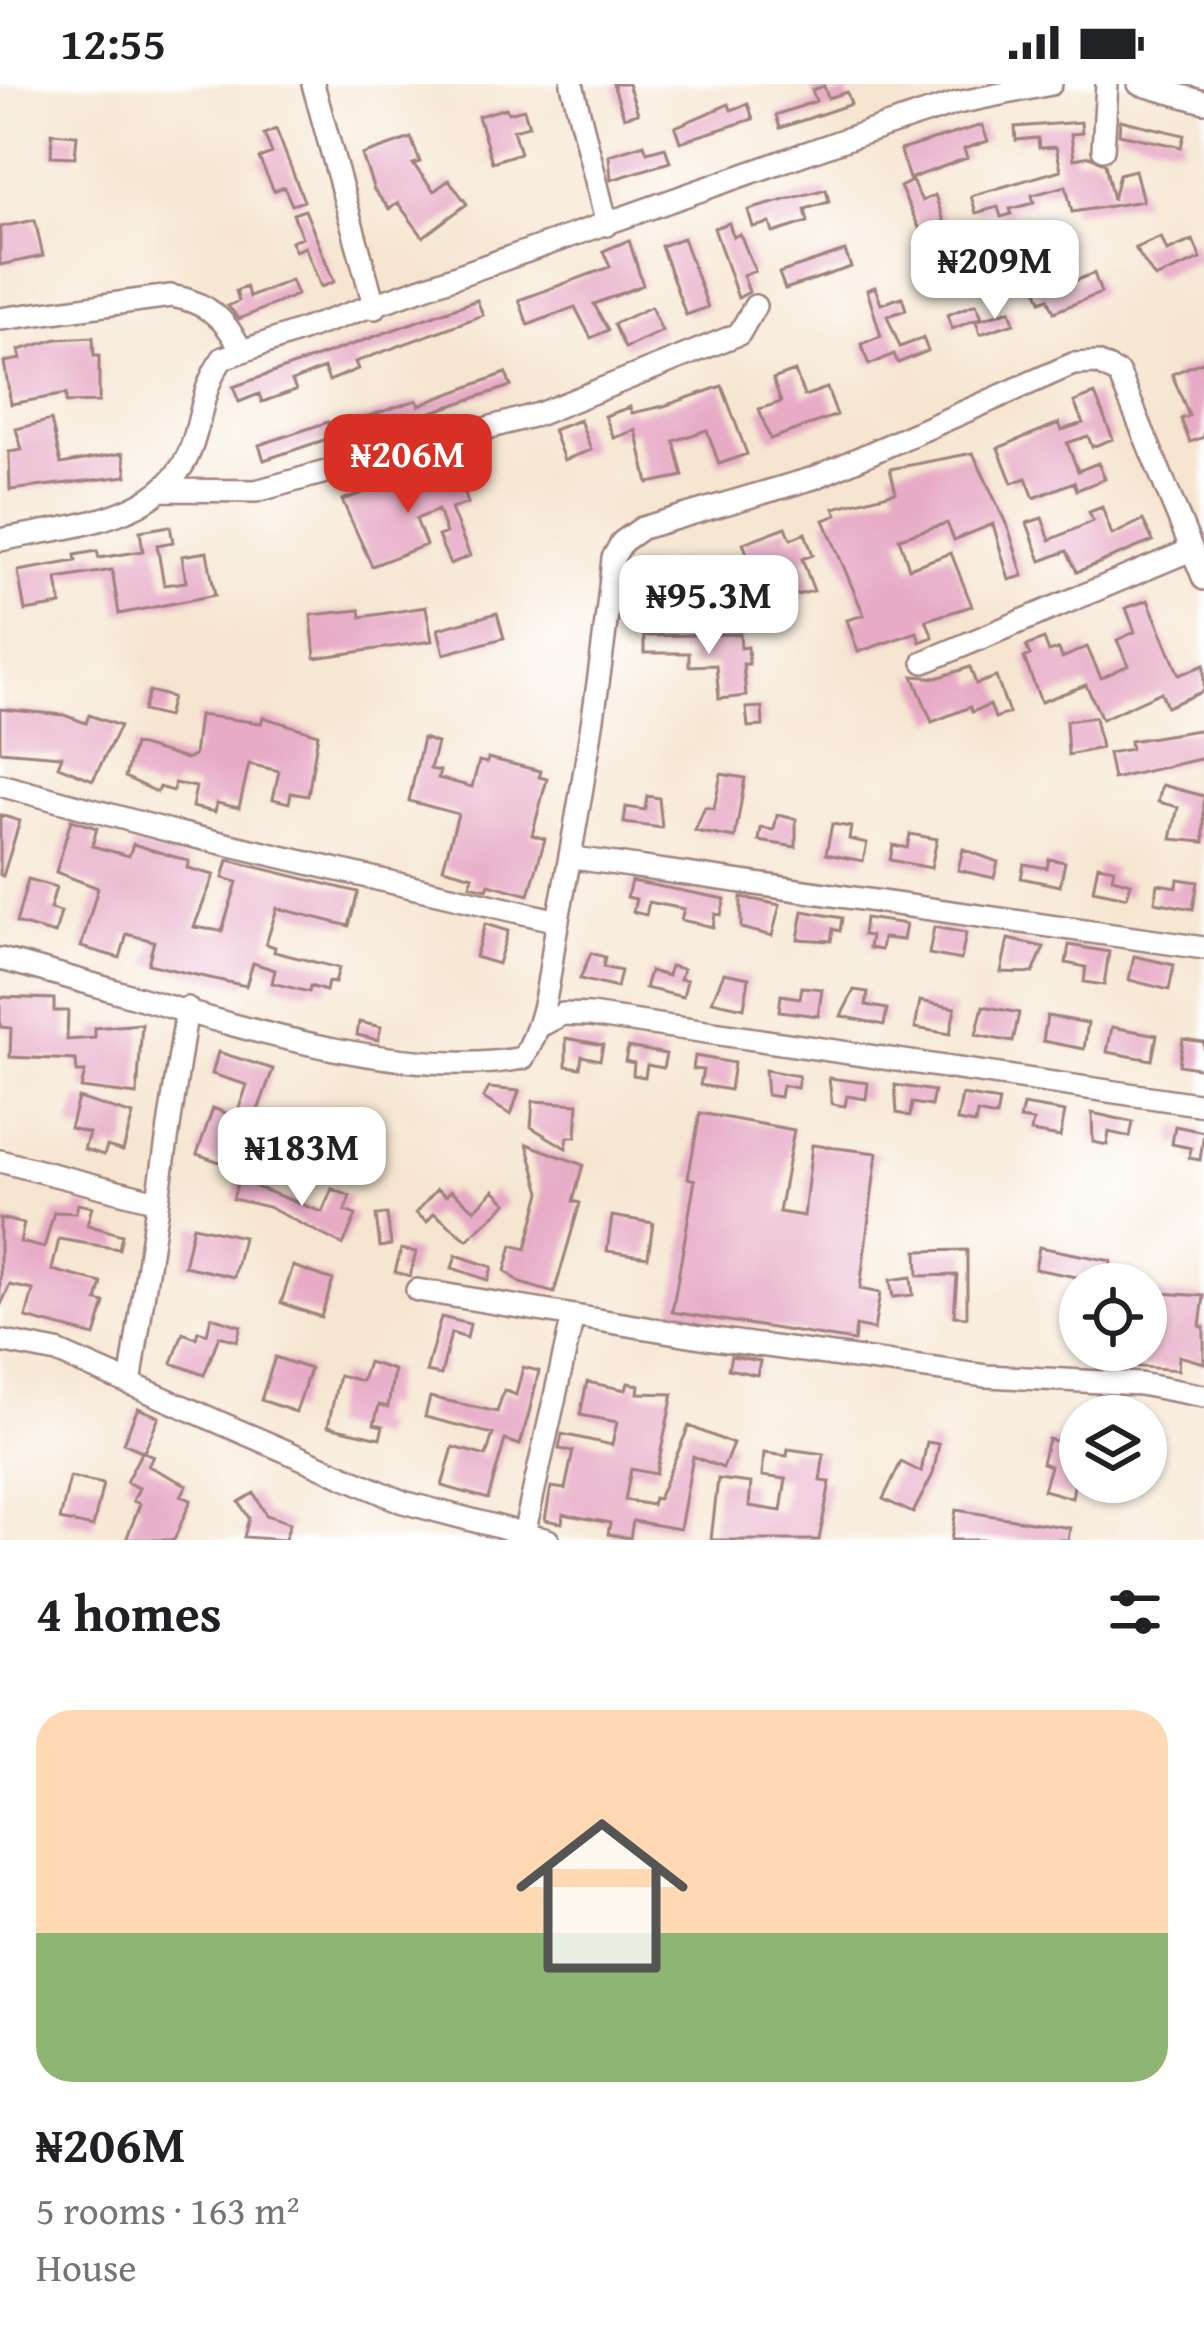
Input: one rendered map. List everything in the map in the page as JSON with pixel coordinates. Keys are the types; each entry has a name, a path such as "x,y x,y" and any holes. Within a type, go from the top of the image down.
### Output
{"street":[{"path":"313,84 375,308"},
{"path":"572,84 607,225"},
{"path":"164,490 193,444 206,381 223,358 957,103 1051,84"},
{"path":"1103,149 1107,84"},
{"path":"1139,84 1204,102"},
{"path":"0,320 171,296 198,301 216,313 242,351"},
{"path":"0,540 109,517 164,490 256,491 539,414 739,334 754,307"},
{"path":"0,958 359,1054 461,1065 523,1058 540,1026 574,858 599,701 613,558 622,542 642,529 814,478 1073,364 1097,362 1119,374 1204,579"},
{"path":"924,662 1191,550"},
{"path":"0,785 174,832 558,921"},
{"path":"574,858 1204,948"},
{"path":"130,1384 187,1008"},
{"path":"540,1026 563,1014 590,1015 1204,1105"},
{"path":"0,1161 157,1202"},
{"path":"417,1290 986,1376 1140,1384 1204,1396"},
{"path":"524,1534 573,1316"},
{"path":"0,1341 57,1352 338,1476 487,1533 548,1540"}],"building":[{"path":"613,84 628,84 638,113 624,117"},
{"path":"824,86 828,98 847,92 851,104 780,128 776,115 816,101 812,90"},
{"path":"729,104 731,110 748,104 753,119 680,142 675,127"},
{"path":"506,108 508,113 524,109 529,126 513,130 520,153 492,162 478,116"},
{"path":"1120,120 1184,135 1181,147 1119,134"},
{"path":"1081,122 1082,133 1071,134 1074,159 1090,156 1105,164 1113,200 1119,174 1135,170 1143,201 1072,212 1066,186 1032,195 1034,203 1010,209 1012,214 1001,217 998,207 976,213 971,196 1061,170 1056,147 1039,148 1038,138 1016,140 1015,127"},
{"path":"982,125 988,141 964,149 967,158 909,179 900,150"},
{"path":"276,129 304,201 292,205 284,187 274,191 259,158 272,153 264,134"},
{"path":"52,133 77,135 75,157 51,156"},
{"path":"411,138 420,162 413,164 434,191 449,180 467,204 423,237 398,203 389,209 374,190 362,155"},
{"path":"644,144 647,152 665,147 670,162 611,180 609,155"},
{"path":"912,181 922,201 935,195 947,230 937,234 944,249 932,255 900,187"},
{"path":"826,189 829,202 805,209 808,222 773,233 770,223 753,227 748,210"},
{"path":"305,210 334,282 321,287 305,247 295,251 291,241 302,237 293,214"},
{"path":"35,220 43,256 0,265 0,227"},
{"path":"729,223 733,237 740,234 755,271 743,275 749,292 738,298 714,228"},
{"path":"1161,237 1167,251 1193,240 1201,259 1155,278 1135,248"},
{"path":"683,238 708,307 686,315 661,246"},
{"path":"629,240 643,285 594,304 608,330 591,338 575,307 528,325 519,300 610,267 603,251"},
{"path":"1042,249 1058,288 1094,273 1101,293 1054,312 1048,298 1041,301 1025,255"},
{"path":"845,251 851,267 785,289 779,273"},
{"path":"291,280 297,295 239,319 228,306 239,301 236,291 246,287 250,297"},
{"path":"875,287 881,304 902,297 906,310 887,316 900,347 923,338 928,351 898,363 894,354 869,365 861,344 881,336 867,290"},
{"path":"477,300 483,315 355,362 358,369 329,381 324,368 292,381 296,390 262,402 259,394 239,402 233,387"},
{"path":"976,304 982,317 952,329 947,315"},
{"path":"651,307 662,331 625,348 614,324"},
{"path":"1010,310 1014,323 980,334 976,321"},
{"path":"93,337 94,356 99,356 99,402 66,403 66,394 11,404 4,362 21,359 19,350 57,339"},
{"path":"1204,361 1204,437 1190,442 1181,419 1189,416 1172,374"},
{"path":"795,371 804,396 827,388 837,415 770,439 759,409 781,402 773,379"},
{"path":"506,373 511,386 352,438 347,423 417,400 419,405"},
{"path":"722,386 747,454 719,464 707,430 674,441 683,476 648,483 636,430 614,438 605,416 630,407 632,413 664,406"},
{"path":"1095,394 1113,439 1092,447 1088,436 1067,443 1078,471 1098,463 1105,479 1077,490 1074,482 1034,498 1026,478 1012,483 998,448 1059,423 1062,430 1083,423 1074,402"},
{"path":"51,420 61,464 123,453 127,476 10,490 9,452 22,450 16,429"},
{"path":"580,420 591,450 564,460 553,430"},
{"path":"328,422 333,437 264,460 259,445"},
{"path":"973,453 1009,530 1023,576 1009,580 993,524 954,540 947,523 899,538 909,568 951,553 972,606 926,620 933,637 920,642 917,632 858,652 847,620 864,615 824,520 837,515 834,508 896,492 890,469"},
{"path":"455,468 468,503 451,509 470,556 450,564 438,536 446,533 438,510 416,519 426,545 372,566 342,500 417,474 420,481"},
{"path":"1102,507 1112,535 1143,520 1153,541 1077,572 1067,551 1041,561 1027,523 1042,518 1050,540 1093,521 1089,512"},
{"path":"170,526 173,542 157,545 164,585 186,582 182,556 207,552 215,595 119,614 112,570 57,579 61,605 25,611 18,571 76,561 75,555 97,551 99,558 143,551 140,531"},
{"path":"786,527 791,539 805,533 813,555 802,559 814,591 757,604 751,588 760,586 743,543"},
{"path":"1148,600 1179,675 1204,665 1204,691 1167,707 1161,692 1102,719 1086,685 1041,702 1024,658 1030,655 1026,646 1044,639 1049,652 1059,649 1062,658 1087,647 1101,678 1128,665 1117,640 1135,632 1126,608"},
{"path":"426,607 432,641 315,658 311,615 360,610 361,617"},
{"path":"497,613 504,638 444,654 438,629"},
{"path":"740,634 741,648 748,647 749,664 743,664 746,696 719,699 716,665 689,666 689,653 644,653 644,636"},
{"path":"970,667 976,684 996,677 1009,713 995,718 990,705 972,712 970,707 932,722 913,676 937,678"},
{"path":"149,691 172,697 167,717 143,711"},
{"path":"762,707 763,726 748,727 746,708"},
{"path":"0,709 64,715 86,723 89,715 120,726 93,780 58,766 62,756 0,751"},
{"path":"199,715 261,723 263,717 318,734 308,796 291,793 289,803 273,799 279,771 249,764 239,808 217,803 215,812 192,807 196,787 175,783 173,791 159,787 157,792 125,777 134,744 186,759 194,756"},
{"path":"1095,717 1101,748 1068,755 1066,721"},
{"path":"1204,729 1204,758 1113,779 1108,753 1131,749 1130,741"},
{"path":"423,738 437,743 430,769 440,771 438,778 472,787 479,761 487,763 488,758 541,771 539,777 547,779 532,835 545,839 529,895 489,884 487,889 470,885 473,876 443,868 458,814 409,801"},
{"path":"721,774 745,778 735,838 695,831 705,807 714,809"},
{"path":"1162,785 1204,796 1204,842 1171,839 1178,807 1158,802"},
{"path":"647,796 659,798 662,828 624,823 626,807 645,810"},
{"path":"0,815 20,821 3,876 0,875"},
{"path":"777,815 796,819 796,847 759,841 761,828 774,830"},
{"path":"71,820 97,828 92,846 129,856 133,844 189,861 187,868 214,875 194,927 222,931 237,882 223,878 228,860 358,892 349,926 277,908 266,944 275,947 274,952 339,968 335,983 328,982 326,991 310,986 309,992 272,983 275,970 253,963 246,986 148,964 154,941 127,934 120,958 81,947 98,888 56,872"},
{"path":"832,824 851,827 849,839 867,843 863,861 826,854"},
{"path":"910,834 937,839 931,868 890,860 893,845 907,848"},
{"path":"963,849 998,862 994,878 958,870"},
{"path":"1049,859 1065,862 1060,886 1021,878 1024,864 1047,868"},
{"path":"1098,865 1114,868 1112,878 1131,883 1127,897 1093,890"},
{"path":"28,879 56,887 50,909 61,912 55,934 16,923"},
{"path":"1178,879 1198,882 1193,909 1155,902 1158,884 1177,887"},
{"path":"631,881 725,899 721,915 715,914 713,927 681,920 684,909 649,902 646,915 633,912 636,899 627,897"},
{"path":"741,897 780,905 772,936 741,928"},
{"path":"803,911 842,918 840,931 833,929 831,941 798,939"},
{"path":"865,918 906,924 903,940 883,938 881,950 869,948 871,936 863,935"},
{"path":"485,924 508,931 498,964 475,957"},
{"path":"934,927 966,933 961,960 929,954"},
{"path":"1008,939 1044,947 1033,973 1001,972"},
{"path":"1069,945 1109,952 1104,985 1084,982 1086,967 1066,963"},
{"path":"591,953 605,957 603,967 621,971 617,988 580,979"},
{"path":"1134,956 1174,965 1169,990 1129,980"},
{"path":"670,966 683,969 680,979 687,980 683,997 645,988 650,971 668,976"},
{"path":"724,973 749,978 744,1008 712,1001"},
{"path":"802,987 822,989 818,1016 779,1011 781,995 800,998"},
{"path":"854,990 868,992 866,1005 887,1009 884,1025 841,1016"},
{"path":"0,997 54,999 54,1011 68,1011 67,1040 95,1038 95,1028 142,1024 137,1095 81,1088 85,1072 77,1072 76,1060 10,1057 11,1028 0,1027"},
{"path":"920,1001 955,1008 950,1034 915,1028"},
{"path":"983,1006 1019,1013 1013,1042 976,1035"},
{"path":"1047,1016 1088,1023 1084,1049 1043,1041"},
{"path":"359,1022 381,1027 378,1040 357,1035"},
{"path":"1112,1027 1157,1035 1152,1060 1107,1052"},
{"path":"566,1038 603,1045 600,1060 582,1056 580,1068 566,1066"},
{"path":"1183,1039 1204,1042 1204,1069 1179,1065"},
{"path":"628,1047 666,1054 663,1068 647,1065 645,1077 633,1075 634,1063 625,1061"},
{"path":"218,1052 273,1069 237,1168 197,1154 213,1108 236,1117 247,1085 212,1074"},
{"path":"695,1056 734,1063 730,1090 700,1085 703,1070 693,1069"},
{"path":"765,1070 799,1076 797,1088 782,1085 780,1097 767,1095"},
{"path":"829,1078 868,1083 866,1099 847,1096 845,1106 832,1104"},
{"path":"895,1085 934,1091 931,1106 912,1103 910,1116 897,1113"},
{"path":"489,1088 519,1091 511,1115 483,1098"},
{"path":"962,1095 999,1101 996,1117 977,1113 975,1124 957,1121"},
{"path":"78,1098 133,1115 123,1151 107,1146 104,1155 84,1149 89,1133 70,1128"},
{"path":"533,1101 578,1104 576,1137 568,1137 566,1148 531,1127"},
{"path":"1023,1105 1065,1112 1060,1137 1031,1132 1033,1121 1020,1119"},
{"path":"700,1113 794,1130 779,1212 804,1216 812,1145 877,1153 860,1289 880,1293 874,1330 856,1326 854,1341 672,1312 695,1180 688,1178"},
{"path":"1092,1113 1133,1122 1130,1137 1109,1132 1107,1145 1093,1142"},
{"path":"1175,1126 1204,1132 1200,1160 1189,1158 1191,1148 1172,1144"},
{"path":"527,1144 583,1165 573,1201 580,1203 554,1293 520,1283 505,1271 512,1245 526,1249 541,1192"},
{"path":"240,1173 258,1177 256,1187 322,1212 332,1189 350,1196 345,1211 356,1215 343,1245 268,1207 233,1199"},
{"path":"437,1189 446,1196 451,1190 475,1210 494,1190 507,1203 467,1240 434,1213 427,1222 416,1213"},
{"path":"78,1204 92,1207 87,1225 122,1235 119,1249 59,1239 52,1270 102,1283 97,1301 105,1303 95,1336 26,1318 33,1290 10,1285 0,1307 0,1218 24,1224 20,1242 44,1248 54,1212 76,1213"},
{"path":"387,1214 391,1245 380,1247 376,1215"},
{"path":"612,1216 653,1223 648,1257 607,1251"},
{"path":"193,1226 243,1237 234,1277 184,1266"},
{"path":"1039,1247 1111,1261 1059,1263 1059,1274 1035,1269"},
{"path":"401,1249 416,1252 410,1276 395,1272"},
{"path":"967,1250 967,1317 954,1316 957,1275 918,1276 917,1251"},
{"path":"456,1255 492,1267 488,1280 452,1268"},
{"path":"293,1266 333,1280 321,1317 281,1303"},
{"path":"911,1277 913,1295 893,1297 890,1280"},
{"path":"1167,1293 1204,1296 1200,1326 1204,1327 1204,1363 1179,1356 1178,1370 1167,1369"},
{"path":"211,1317 241,1326 237,1341 219,1336 204,1375 172,1363 183,1333 196,1338 198,1331 207,1334"},
{"path":"441,1317 470,1324 467,1338 451,1333 441,1375 426,1372"},
{"path":"731,1356 760,1361 757,1375 728,1369"},
{"path":"275,1357 310,1369 296,1412 261,1400"},
{"path":"368,1362 394,1370 388,1407 379,1405 374,1424 383,1426 380,1438 328,1426 339,1375 362,1381"},
{"path":"523,1367 539,1371 528,1417 520,1445 505,1440 488,1499 442,1486 453,1447 486,1456 493,1434 425,1417 430,1397 497,1412 504,1390 516,1395"},
{"path":"587,1382 626,1390 628,1383 639,1385 638,1393 673,1394 656,1474 631,1469 625,1500 652,1505 658,1499 689,1426 733,1444 723,1468 693,1456 680,1529 633,1521 630,1538 608,1534 610,1523 563,1514 562,1523 545,1520 551,1487 565,1489 573,1451 559,1449 562,1434 612,1445 617,1422 580,1415"},
{"path":"138,1408 159,1417 144,1452 153,1456 148,1466 187,1485 181,1496 191,1500 174,1540 126,1540 140,1504 133,1501 139,1488 126,1482 142,1451 123,1443"},
{"path":"1048,1439 1059,1442 1059,1494 1043,1490 1050,1466 1042,1463"},
{"path":"927,1442 939,1444 933,1474 913,1513 883,1499 901,1462 921,1472"},
{"path":"788,1449 824,1454 820,1481 830,1482 819,1540 711,1540 718,1479 751,1483 749,1506 781,1511 786,1479 762,1476 764,1453 787,1456"},
{"path":"70,1477 103,1484 93,1527 60,1520"},
{"path":"254,1493 266,1515 290,1523 285,1540 244,1537 249,1518 239,1502"},
{"path":"956,1510 1070,1528 1068,1540 951,1540"}]}
